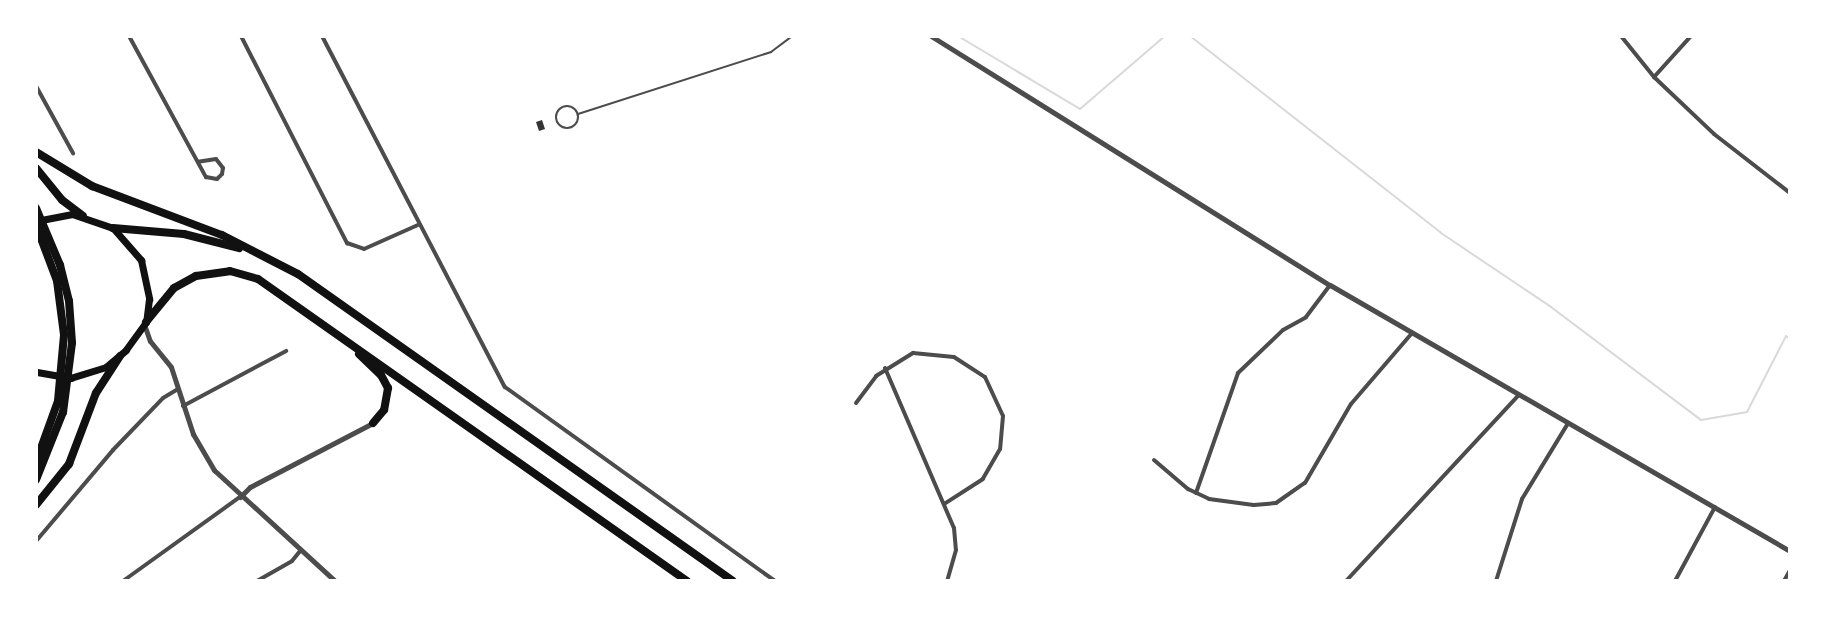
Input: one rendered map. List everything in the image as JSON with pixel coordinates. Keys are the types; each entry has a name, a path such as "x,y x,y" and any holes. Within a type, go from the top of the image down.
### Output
{"highway":[{"path":"36,152 103,190 222,235 269,258 335,299 733,581"},
{"path":"36,168 62,200 82,216"},
{"path":"36,208 48,241 68,353 63,397 54,442 36,480"},
{"path":"48,241 36,223 63,214 82,216 113,228 201,237 269,258"},
{"path":"113,228 130,244 144,270 148,289 145,323"},
{"path":"36,505 73,457 94,397 120,356 145,323 179,284 202,274 230,271 263,281 687,581"},
{"path":"336,332 387,384 386,406 373,423"},
{"path":"36,372 57,378 81,377 101,370 120,356"},
{"path":"36,462 63,397"}],"street":[{"path":"129,36 198,162 211,180 222,174 223,168 216,159 198,162"},
{"path":"240,36 349,245 364,249 418,225"},
{"path":"322,36 488,360 510,393 775,581"},
{"path":"931,36 1330,285 1413,332 1566,425 1790,551"},
{"path":"1621,36 1654,77 1725,144 1790,193"},
{"path":"1654,77 1691,36"},
{"path":"36,86 73,153"},
{"path":"1196,493 1238,374 1283,330 1306,317 1330,285"},
{"path":"145,323 151,343 171,367 183,406 205,457 240,497 302,549 335,581"},
{"path":"1154,460 1196,493 1254,505 1275,503 1294,493 1312,473 1351,404 1413,332"},
{"path":"183,406 285,351"},
{"path":"856,403 864,389 885,369 914,353 945,354 974,368 997,395 1004,429 995,462 979,483 944,504"},
{"path":"885,369 944,504 957,544 947,581"},
{"path":"37,540 113,450 163,398 179,388"},
{"path":"1346,581 1519,395"},
{"path":"123,581 240,497 250,487 373,423"},
{"path":"1496,581 1522,499 1566,425"},
{"path":"1675,581 1715,507"},
{"path":"257,581 292,561 302,549"},
{"path":"1784,581 1790,570"}],"lane":[{"path":"578,114 771,52 792,36"},
{"path":"566,106 578,114 577,121 569,128 559,125 555,118 559,108 566,106"}],"building":[{"path":"542,120 545,129 539,131 536,122"}],"waterway":[{"path":"958,36 1080,109 1165,36"},
{"path":"1190,36 1441,233 1551,307 1701,420 1747,412 1786,336 1790,339"}]}
